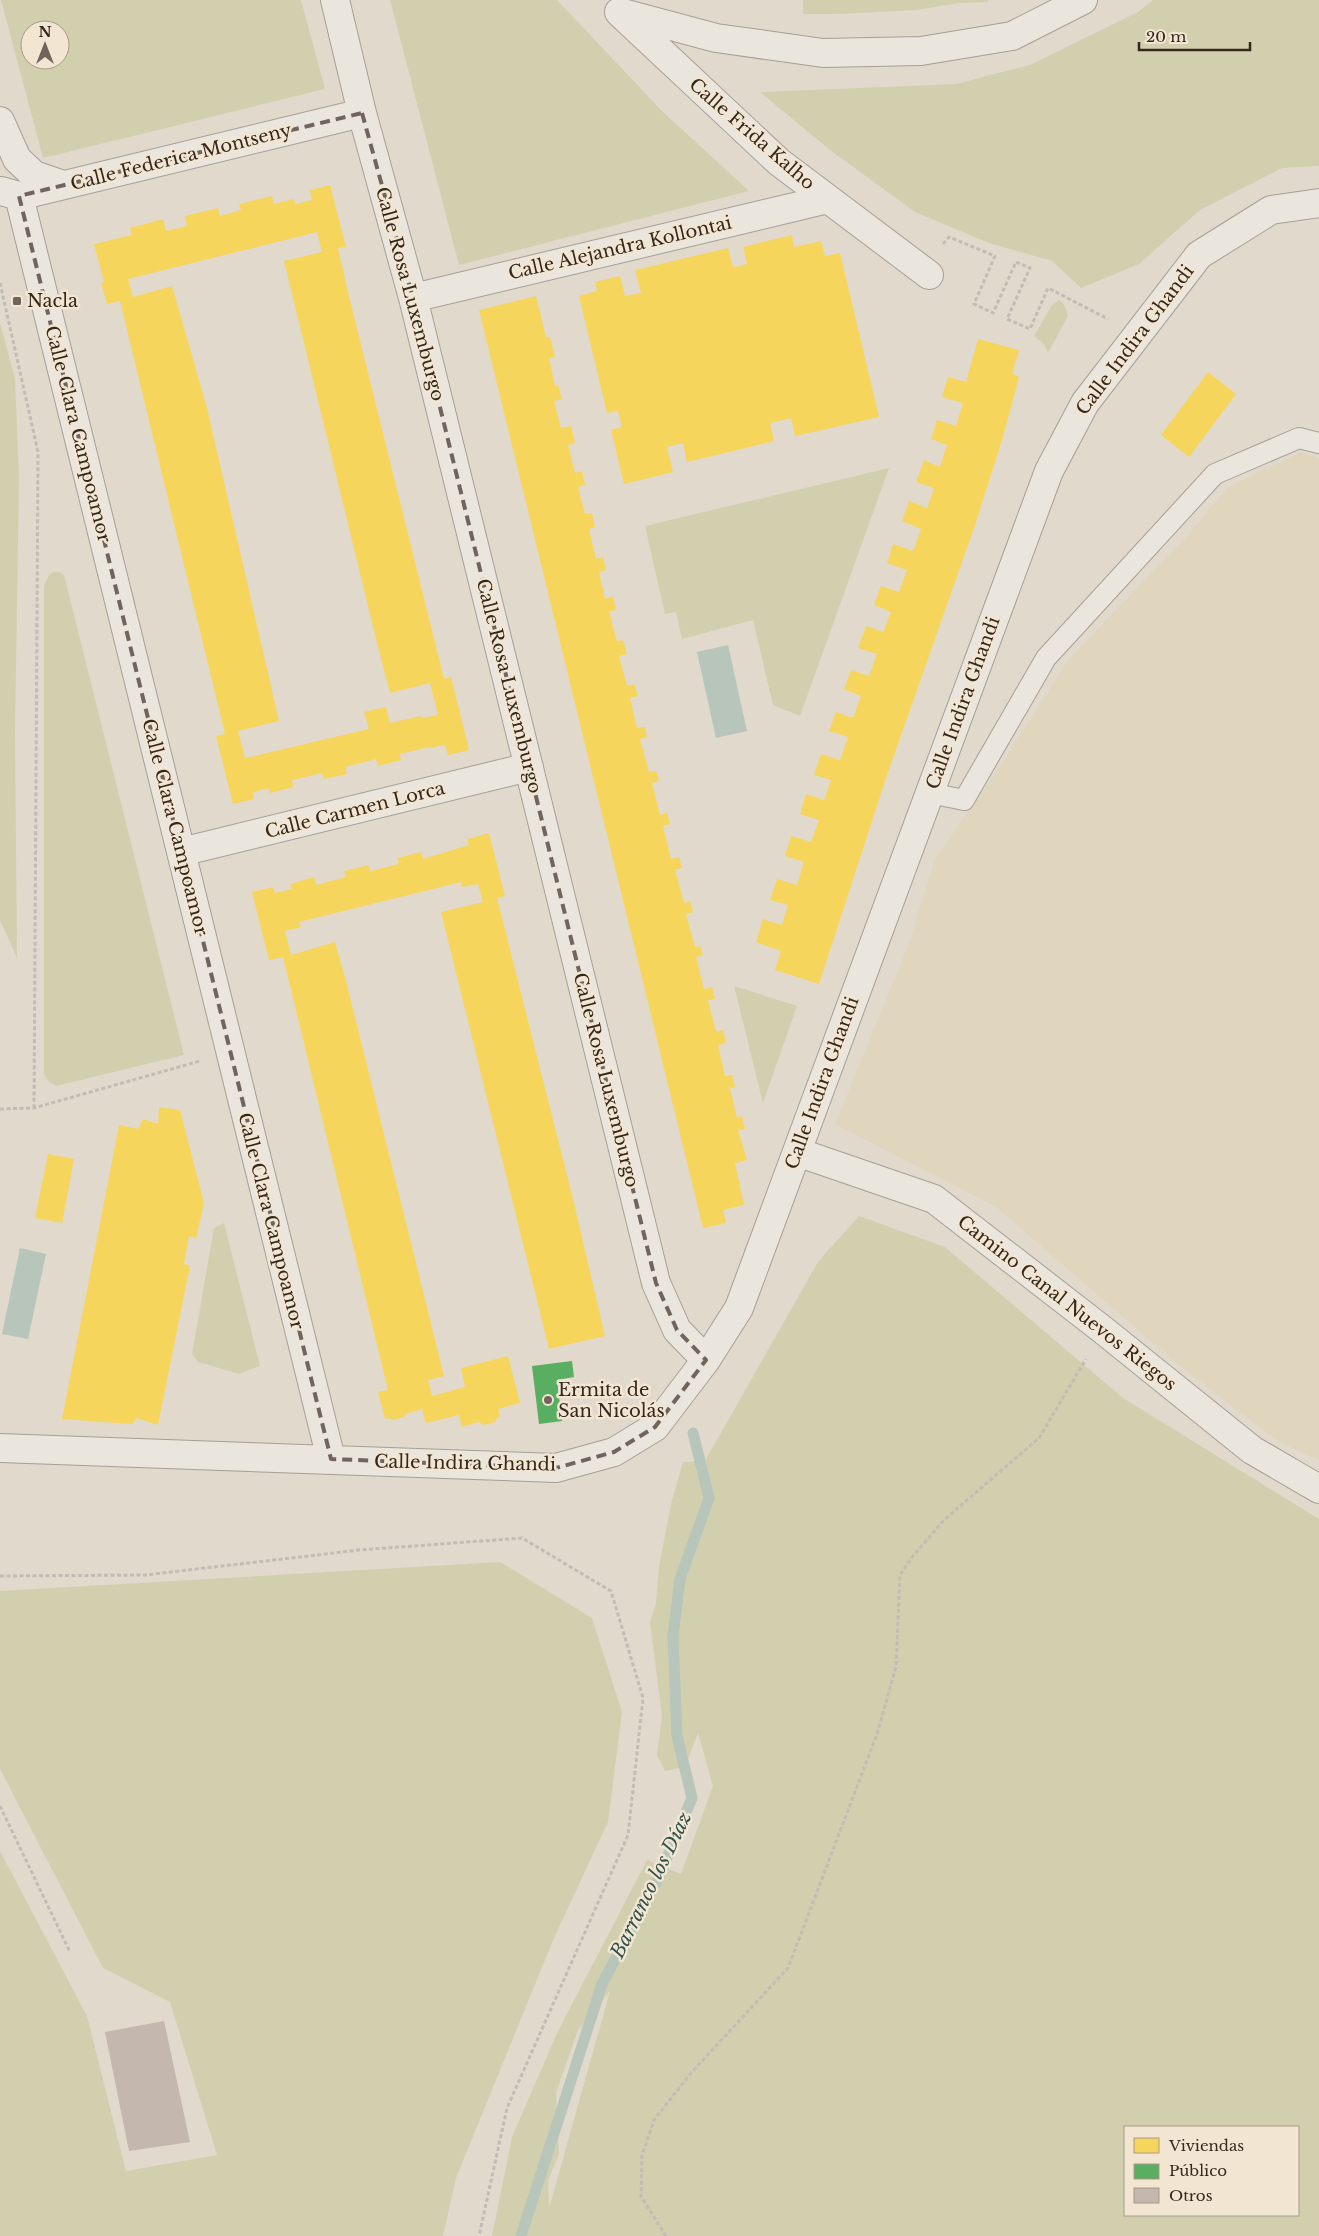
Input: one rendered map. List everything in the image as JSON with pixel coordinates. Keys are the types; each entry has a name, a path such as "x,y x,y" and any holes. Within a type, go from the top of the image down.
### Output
{"street":[{"name":"Calle Rosa Luxemburgo","path":"335,0 362,113 413,298 656,1283 676,1330 706,1360"},
{"path":"613,6 716,38 823,53 921,51 1012,36 1083,0"},
{"name":"Calle Frida Kalho","path":"613,6 779,162 925,272"},
{"name":"Calle Federica Montseny","path":"6,199 362,113"},
{"path":"0,122 17,159 34,175 63,185"},
{"name":"Calle Clara Campoamor","path":"6,199 31,246 330,1459"},
{"name":"Calle Alejandra Kollontai","path":"413,298 828,199"},
{"name":"Calle Indira Ghandi","path":"0,1448 556,1468 614,1452 655,1426 706,1360 739,1308 1049,471 1085,403 1199,254 1271,210 1319,203"},
{"name":"Calle Carmen Lorca","path":"181,852 529,768"},
{"name":"Camino Canal Nuevos Riegos","path":"797,1152 934,1199 1103,1330 1252,1450 1319,1489"}],"lane":[{"path":"930,793 964,800 1046,658 1215,474 1299,438 1319,443"}],"path":[{"path":"925,272 949,237 995,256 974,304 993,313 1016,262 1030,268 1007,319 1030,329 1048,288 1137,334"},
{"path":"0,283 38,452 34,1108"},
{"path":"0,1109 34,1108 229,1052"},
{"path":"666,2236 641,2196 642,2155 654,2120 691,2073 788,1968 879,1726 896,1667 900,1575 913,1556 944,1520 1039,1438 1103,1330"},
{"path":"0,1576 146,1575 359,1550 522,1538 611,1590 643,1698 628,1835 508,2108 479,2236"},
{"path":"0,1806 70,1952"}],"highlighted area":[{"path":"362,113 413,298 656,1283 677,1330 706,1360 655,1427 614,1452 556,1468 331,1459 19,196"}],"shaded area":[{"path":"1,0 301,0 325,89 43,158"},
{"path":"390,0 557,0 662,111 749,191 459,265"},
{"path":"803,0 988,0 988,2 959,3 916,10 803,14"},
{"path":"1153,0 1319,0 1319,166 1282,168 1200,210 1139,264 1081,288 1052,261 989,243 915,212 830,150 760,92 956,84 1030,65 1138,12"},
{"path":"1059,300 1064,304 1068,316 1048,353 1044,344 1034,336 1052,305"},
{"path":"0,323 15,379 19,479 15,733 17,958 0,920"},
{"path":"1301,452 1319,458 1319,1460 1279,1442 1176,1363 996,1207 835,1124 908,946 935,859 995,774 1069,659 1188,535 1228,487"},
{"path":"889,468 800,716 773,705 753,620 682,639 676,612 665,614 645,526"},
{"path":"53,572 59,572 64,575 184,1055 56,1086 49,1082 44,1074 44,586 49,575"},
{"path":"728,645 747,731 716,738 697,652"},
{"path":"734,986 797,1006 763,1103"},
{"path":"859,1216 945,1247 1123,1398 1319,1519 1319,2236 492,2236 512,2137 558,2031 647,1860 681,1874 713,1786 698,1733 685,1767 665,1771 657,1755 662,1716 650,1622 656,1603 659,1566 672,1500 683,1462 705,1461 818,1262","holes":["610,1991 550,2205 548,2181 559,2154 556,2093 578,2030"]},
{"path":"224,1223 260,1366 239,1374 198,1362 192,1354 214,1228"},
{"path":"20,1248 46,1254 28,1339 2,1334"},
{"path":"500,1562 592,1618 622,1712 608,1822 554,1938 456,2178 443,2236 0,2236 0,1851 87,2016 126,2171 217,2155 170,2002 103,1968 0,1769 0,1591"}],"building: Viviendas":[{"path":"330,185 346,247 338,248 347,288 444,679 451,677 469,750 448,755 445,745 400,754 401,760 378,766 376,759 345,767 347,774 324,779 322,773 292,780 293,787 270,793 269,788 253,792 254,799 233,804 216,736 225,734 120,301 107,304 101,283 104,282 94,244 132,235 130,228 163,219 166,231 187,226 185,216 218,208 220,216 241,210 239,204 272,196 274,204 294,199 295,204 312,200 310,190","holes":["317,232 322,252 284,261 377,643 390,693 430,683 438,715 422,718 421,716 390,723 386,707 364,712 369,729 245,758 238,731 279,721 207,408 172,286 133,297 128,279"]},
{"path":"792,235 794,247 821,241 825,256 840,253 879,417 795,436 791,418 770,423 774,441 687,462 683,443 667,447 673,472 624,484 611,430 622,427 618,411 607,413 579,296 597,291 595,282 620,276 625,296 641,293 635,270 728,248 733,267 747,264 743,247"},
{"path":"536,296 546,337 550,337 555,357 549,358 555,386 558,385 562,399 554,401 561,428 571,426 575,443 568,445 575,473 582,471 585,485 578,487 585,514 592,513 595,527 589,529 596,559 603,557 606,570 599,572 605,599 613,597 616,610 609,611 617,642 623,640 627,654 619,656 627,686 634,684 638,696 630,698 637,728 645,727 647,737 640,739 649,772 656,771 659,781 652,783 660,815 667,813 670,824 663,826 671,859 679,857 682,868 675,870 684,903 690,901 693,912 686,914 695,947 700,946 703,955 696,957 704,989 712,987 715,999 708,1000 716,1032 723,1030 726,1043 718,1045 725,1076 732,1075 735,1087 730,1088 737,1118 742,1116 745,1129 738,1130 747,1160 735,1163 744,1205 723,1210 726,1223 703,1228 479,310"},
{"path":"978,339 1019,350 1012,373 1019,377 1002,440 975,525 887,775 819,984 775,970 781,951 756,942 763,919 782,925 788,905 770,900 777,879 797,885 804,862 785,856 791,836 811,842 819,820 800,814 806,794 824,800 831,780 814,775 821,754 840,760 848,737 829,731 836,712 853,718 861,696 844,689 851,670 869,676 877,654 858,648 866,626 883,632 891,612 874,605 881,586 899,592 907,570 887,563 893,544 913,551 921,529 902,521 909,501 927,508 934,488 916,482 924,460 940,467 947,445 931,439 937,420 956,426 963,403 942,397 948,377 966,382"},
{"path":"1208,372 1236,394 1189,457 1161,435"},
{"path":"489,833 505,896 497,898 573,1199 605,1336 549,1349 441,912 483,902 478,884 462,887 461,882 299,922 301,927 285,931 291,955 335,942 346,981 444,1376 428,1380 432,1396 465,1387 461,1368 508,1356 520,1403 498,1409 500,1417 495,1422 484,1425 479,1422 462,1427 459,1415 426,1423 422,1409 393,1420 385,1419 378,1392 388,1390 283,957 269,960 252,892 273,887 275,893 292,889 290,884 314,877 316,885 346,877 344,871 368,865 370,871 399,864 397,858 421,852 423,859 469,845 467,839"},
{"path":"159,1107 180,1110 204,1203 196,1238 189,1236 184,1264 190,1266 158,1425 137,1418 132,1424 62,1419 119,1125 138,1129 143,1119 158,1124"},
{"path":"48,1154 74,1159 62,1223 35,1218"}],"building: Público":[{"name":"Ermita de San Nicolás","path":"572,1361 574,1377 557,1380 562,1421 539,1424 532,1366"}],"building: Otros":[{"path":"164,2021 190,2142 129,2151 105,2032"}],"waterway":[{"name":"Barranco los Díaz","path":"521,2236 602,1984 659,1877 692,1798 677,1736 673,1636 680,1579 709,1498 693,1433"}],"place":[{"name":"Nacla","path":"17,301"},
{"name":"Ermita de San Nicolás","path":"548,1400"}]}
